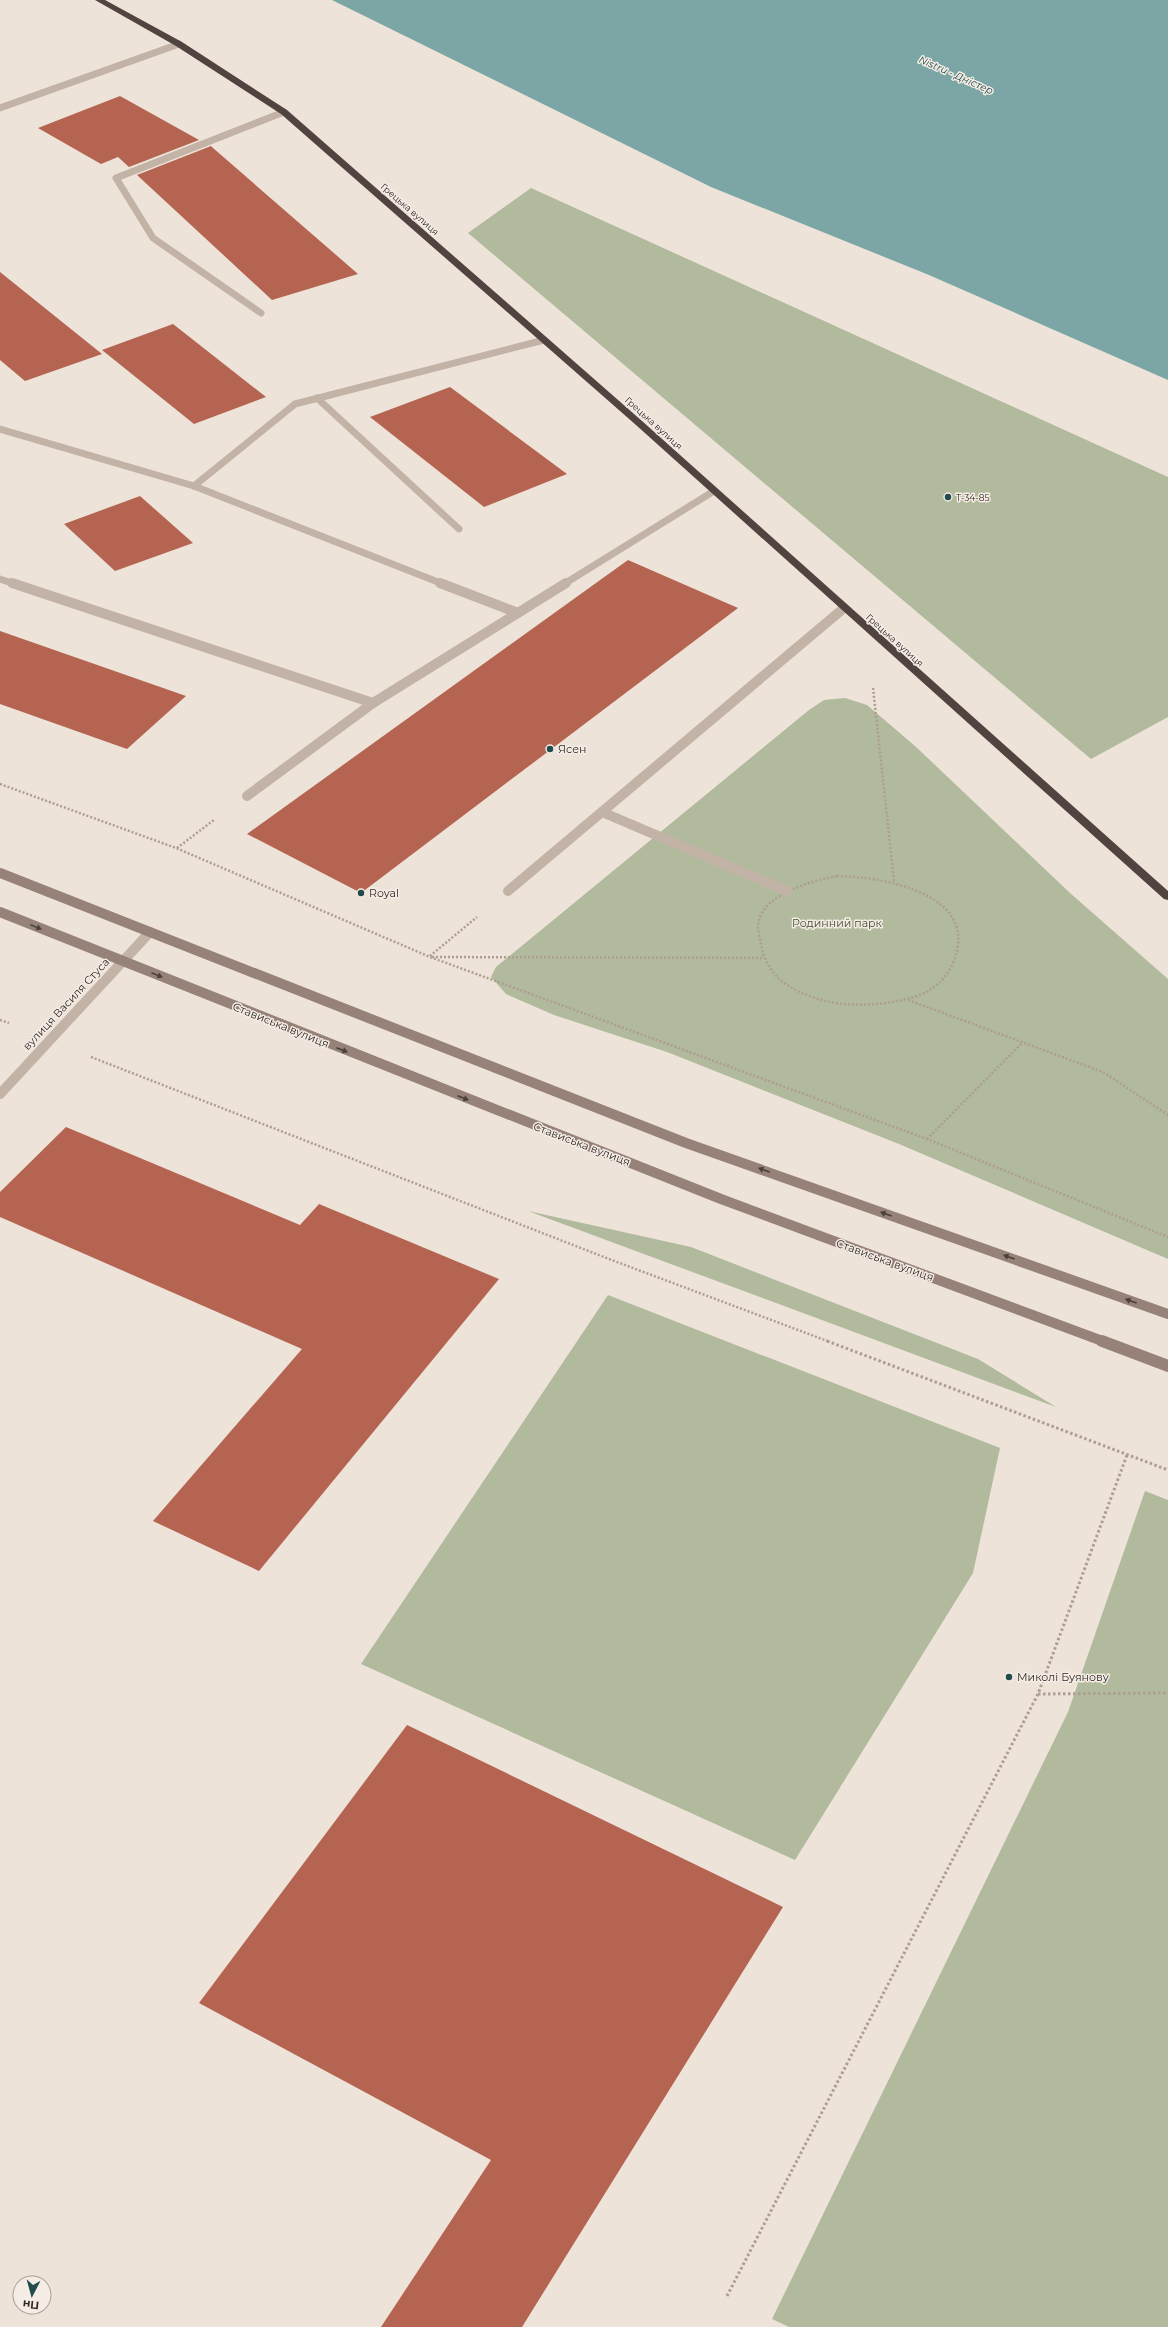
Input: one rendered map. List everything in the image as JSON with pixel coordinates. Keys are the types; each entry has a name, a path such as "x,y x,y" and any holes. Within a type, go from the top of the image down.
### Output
{"highway":[{"name":"Грецька вулиця","path":"99,0 179,44 284,112 544,340 1168,897"}],"main road":[{"path":"0,873 686,1143 1168,1314"},
{"name":"Стависька вулиця","path":"0,912 122,962 721,1199 1168,1366"}],"street":[{"path":"0,108 179,44"},
{"path":"261,313 153,238 116,178 284,112"},
{"path":"194,486 295,404 544,340"},
{"path":"317,398 459,530"},
{"path":"0,429 194,486 518,613"},
{"path":"247,796 373,703 714,491"},
{"path":"0,579 373,703"},
{"path":"508,891 844,608"},
{"path":"602,812 787,891"},
{"name":"вулиця Василя Стуса","path":"0,1094 48,1040 150,932"}],"path":[{"path":"873,686 894,881"},
{"path":"0,784 176,848 430,957 535,997 927,1139 1168,1237"},
{"path":"176,848 247,796"},
{"path":"838,876 866,876 894,881 919,890 940,904 954,920 960,939 959,958 949,975 932,990 908,1000 880,1006 850,1006 822,1000 796,990 775,976 762,958 756,940 759,922 770,904 787,891 811,881 838,876"},
{"path":"430,957 508,891"},
{"path":"430,957 762,958"},
{"path":"908,1000 1103,1072 1168,1115"},
{"path":"0,1020 609,1259 1168,1470"},
{"path":"927,1139 1023,1042"},
{"path":"727,2296 1038,1694 1127,1455"},
{"path":"1038,1694 1168,1693"}],"green space":[{"path":"531,188 1168,477 1168,717 1091,759 468,233"},
{"name":"Родинний парк","path":"845,698 867,705 915,746 1070,893 1168,979 1168,1259 899,1144 667,1052 554,1015 506,994 491,977 496,967 809,710 824,700"},
{"path":"528,1211 691,1247 978,1359 1056,1407"},
{"path":"608,1295 1000,1448 973,1573 795,1860 361,1664"},
{"path":"1145,1491 1168,1500 1168,2327 789,2327 772,2319 1068,1712"}],"water":[{"name":"Nistru - Дністер","path":"332,0 1168,0 1168,380 929,275 711,187"}],"building":[{"path":"120,96 199,140 129,167 118,157 101,164 38,128"},
{"path":"211,146 358,274 272,300 137,175"},
{"path":"0,272 102,354 25,381 0,360"},
{"path":"173,324 266,397 194,424 102,350"},
{"path":"450,387 567,474 484,507 370,417"},
{"path":"140,496 193,543 115,571 64,524"},
{"path":"628,560 738,608 361,893 247,834"},
{"path":"0,631 186,696 127,749 0,704"},
{"path":"66,1127 300,1225 319,1204 499,1279 259,1571 153,1521 302,1349 0,1217 0,1192"},
{"path":"407,1725 783,1907 522,2327 381,2327 491,2160 199,2003"}],"place":[{"name":"Т-34-85","path":"948,497"},
{"name":"Ясен","path":"550,749"},
{"name":"Royal","path":"361,893"},
{"name":"Миколі Буянову","path":"1009,1677"}]}
